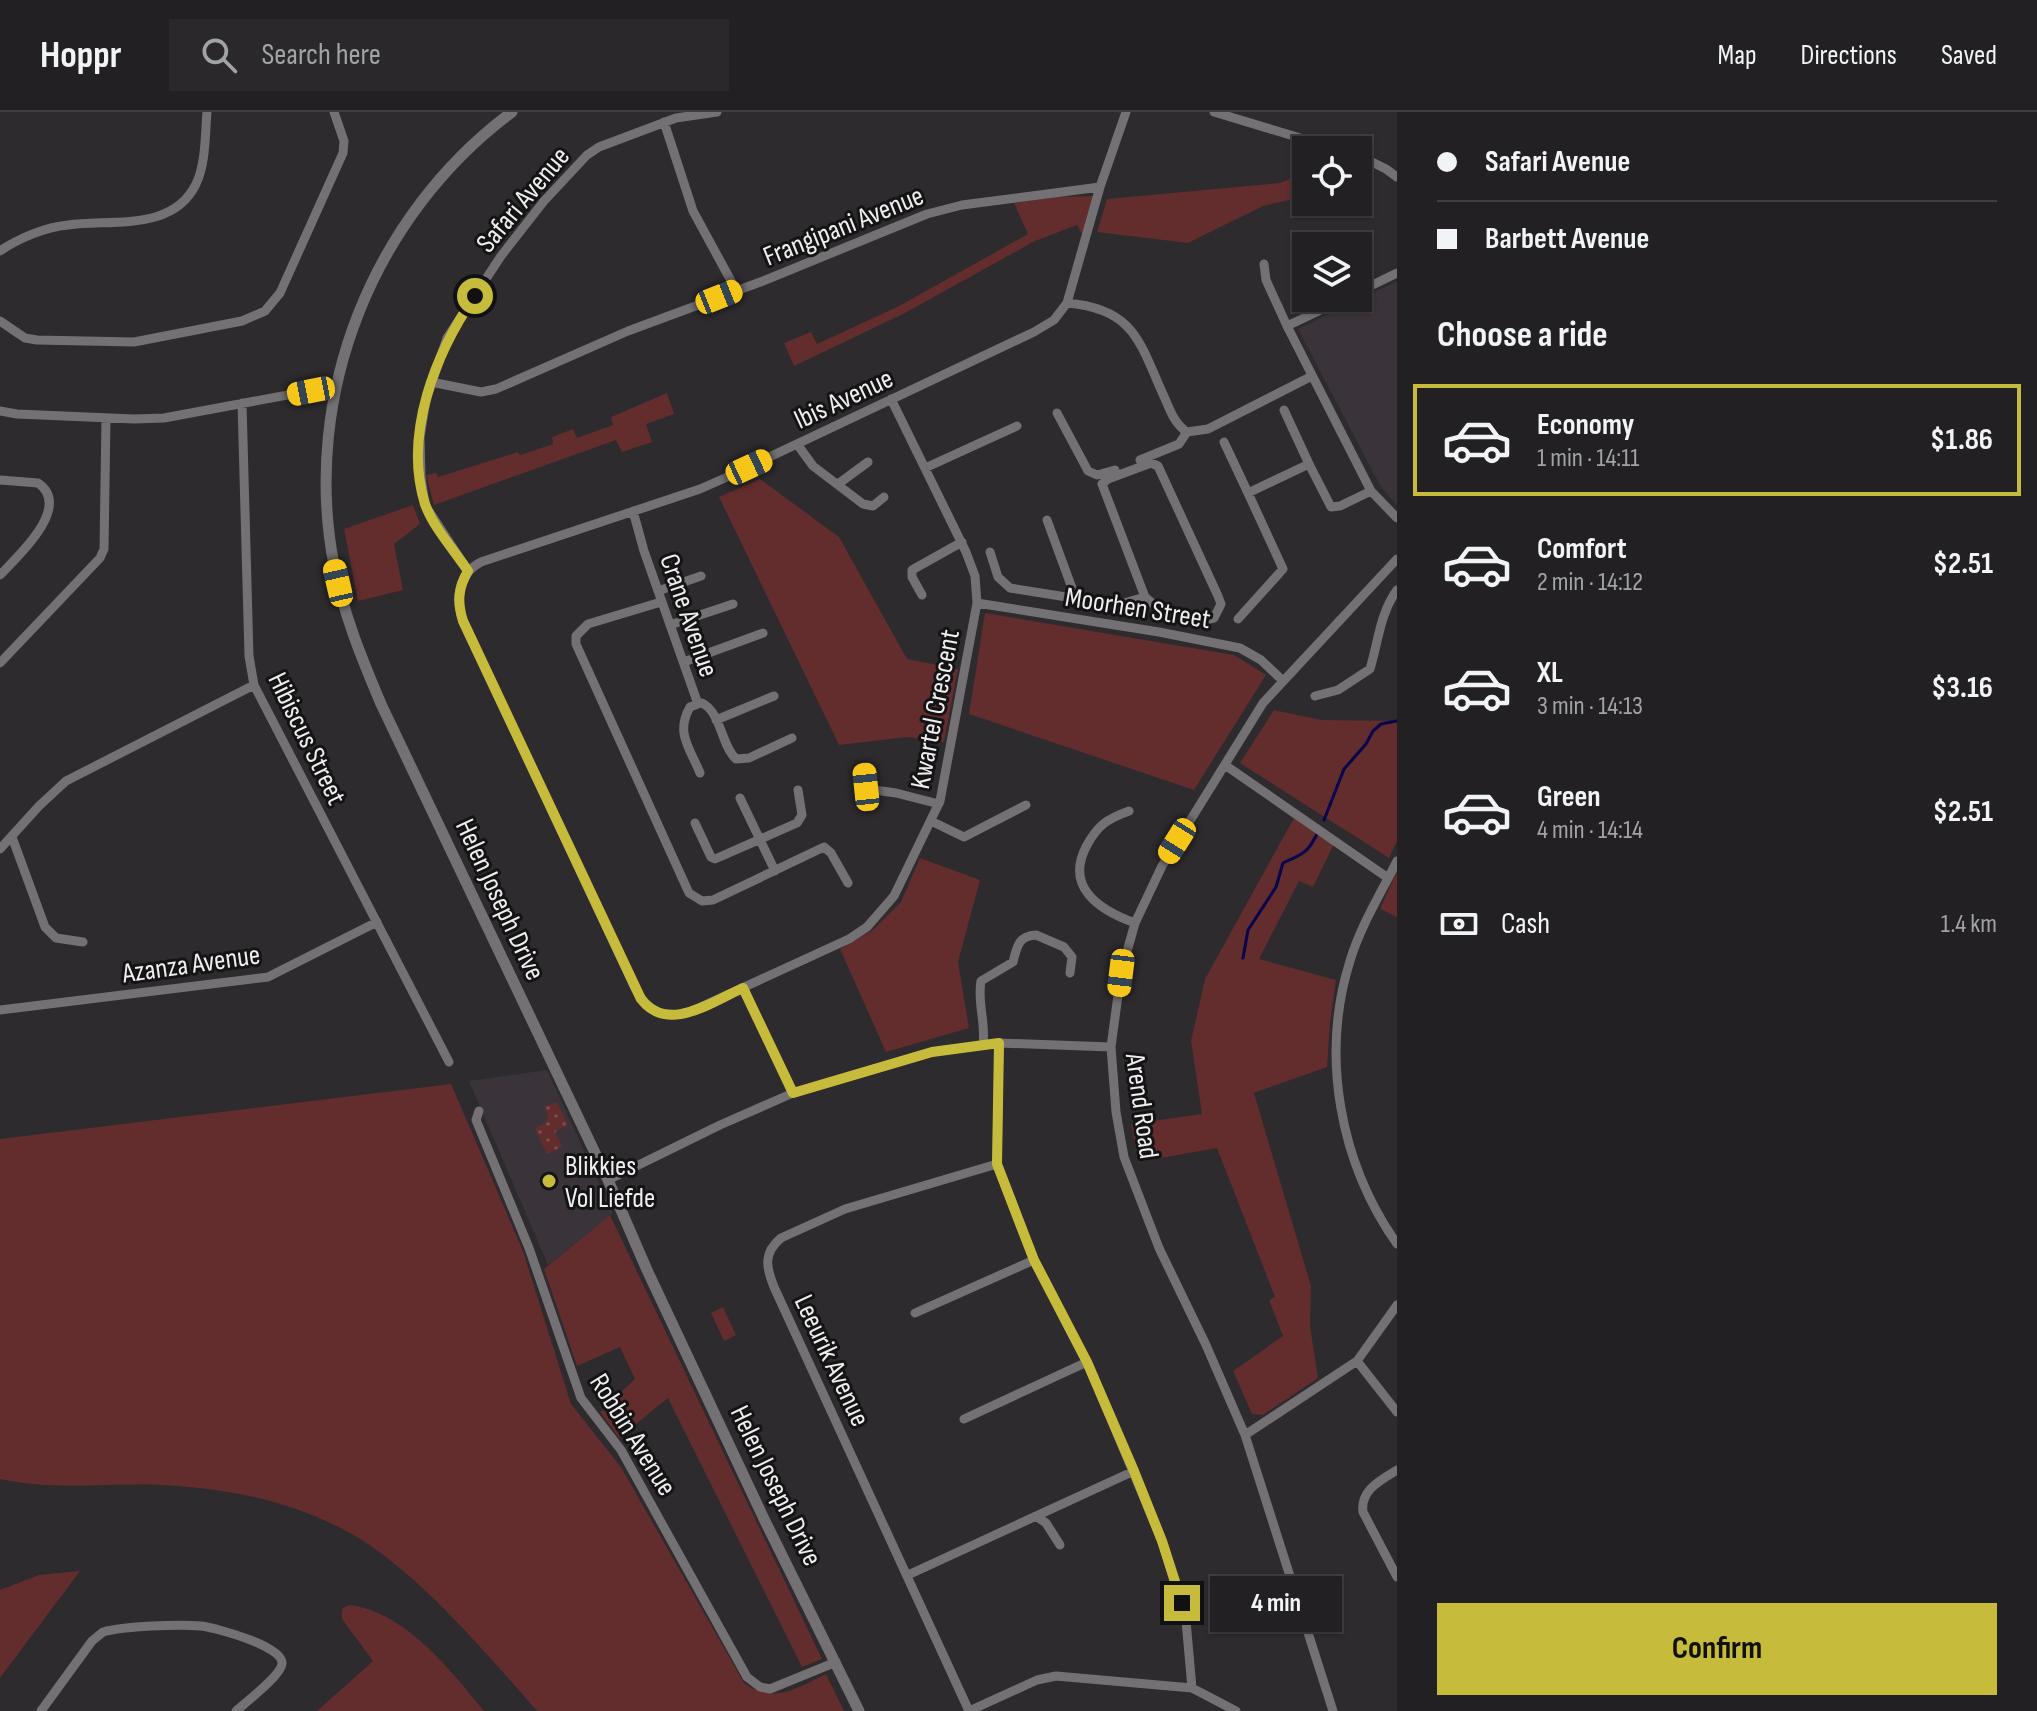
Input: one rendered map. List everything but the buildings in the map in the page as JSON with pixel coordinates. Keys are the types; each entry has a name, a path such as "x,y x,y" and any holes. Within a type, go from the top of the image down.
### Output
{"street":[{"path":"0,251 27,237 60,226 125,222 157,217 175,209 194,188 201,171 207,112"},
{"path":"0,321 25,338 37,340 134,342 242,321 265,311 280,293 343,153 344,141 334,112"},
{"name":"Helen Joseph Drive","path":"512,112 454,162 399,232 354,319 336,386 328,449 327,501 334,565 355,638 381,704 608,1180 765,1521 859,1711"},
{"name":"Safari Avenue","path":"468,571 425,505 420,437 431,382 455,325 501,256 575,166 599,147 664,122 717,112"},
{"path":"1126,112 1100,187 1067,303 1103,309 1122,321 1137,340 1172,416 1187,432"},
{"path":"1214,112 1294,136"},
{"path":"664,122 693,211 736,290"},
{"path":"1372,162 1397,177"},
{"name":"Frangipani Avenue","path":"431,382 481,392 496,389 628,331 940,210 1100,187"},
{"path":"1264,264 1266,280 1287,326 1371,491 1397,518"},
{"path":"1372,285 1397,273"},
{"name":"Ibis Avenue","path":"468,571 481,562 700,489 1034,332 1054,320 1067,303"},
{"path":"1287,326 1316,312"},
{"path":"1057,413 1084,467 1097,475 1172,448 1187,432 1208,429 1312,376"},
{"path":"0,411 106,418 164,418 336,386"},
{"name":"Kwartel Crescent","path":"468,571 458,599 463,621 641,999 654,1012 673,1016 692,1011 849,939 867,927 894,896 939,804 977,603 975,576 962,542 891,399"},
{"name":"Hibiscus Street","path":"242,403 249,656 254,685 449,1062"},
{"path":"1284,410 1331,507 1371,491"},
{"path":"0,663 100,558 104,549 106,418"},
{"path":"925,468 1017,426"},
{"path":"1224,442 1283,569 1238,619"},
{"path":"797,444 808,461 868,506 873,506 884,497"},
{"path":"838,484 868,462"},
{"path":"1155,463 1221,604 1214,618 1205,620 1163,612 1145,597 1102,484 1108,479 1155,463"},
{"path":"1248,493 1309,464"},
{"path":"0,480 38,483 47,493 44,524 35,539 0,575"},
{"name":"Crane Avenue","path":"633,511 661,602 698,704 690,707 682,726 700,773"},
{"path":"1047,520 1076,599"},
{"path":"922,595 912,577 912,570 962,542"},
{"path":"990,552 998,577 1010,588 1117,605 1145,597"},
{"name":"Arend Road","path":"1333,1711 1245,1435 1159,1248 1132,1181 1119,1134 1111,1047 1121,973 1135,923 1162,866 1263,703 1397,559"},
{"path":"658,591 701,576"},
{"path":"1315,696 1338,690 1370,669 1378,635 1390,600 1397,590"},
{"path":"661,602 588,624 576,636 579,654 689,893 702,901 713,900 824,847 831,853 848,883"},
{"name":"Moorhen Street","path":"977,603 1240,648 1261,660 1282,680"},
{"path":"670,625 733,604"},
{"path":"1159,632 1163,612"},
{"path":"684,662 763,633"},
{"path":"0,849 66,781 254,685"},
{"name":"Crane Avenue","path":"716,720 774,696"},
{"path":"698,704 710,707 729,753 736,759 749,758 792,738"},
{"path":"1225,765 1388,878"},
{"path":"864,767 867,789 939,804"},
{"path":"695,823 711,857 715,859 801,820 798,790"},
{"path":"740,798 775,871"},
{"path":"931,821 959,836 968,836 1026,805"},
{"path":"1129,811 1102,822 1081,856 1078,868 1079,878 1101,907 1135,923"},
{"path":"12,837 45,927 56,938 83,942"},
{"path":"1397,861 1349,962 1335,1055 1340,1105 1349,1146 1383,1222 1397,1244"},
{"name":"Azanza Avenue","path":"0,1010 268,977 377,922"},
{"path":"983,1044 985,1028 981,981 1009,965 1021,940 1036,935 1064,947 1072,957 1070,973"},
{"path":"743,988 793,1093"},
{"path":"608,1180 706,1131 793,1093 932,1052 999,1043 1111,1047"},
{"path":"999,1043 997,1164 1034,1260 1087,1362 1134,1471 1177,1584 1186,1621 1192,1688"},
{"name":"Robbin Avenue","path":"479,1111 476,1120 529,1248 581,1398 621,1450 747,1677 760,1687 770,1689 836,1662"},
{"name":"Leeurik Avenue","path":"969,1711 774,1287 766,1262 773,1245 781,1238 845,1209 997,1164"},
{"path":"915,1313 1034,1260"},
{"path":"1245,1435 1357,1361 1397,1305"},
{"path":"1357,1361 1397,1412"},
{"path":"964,1419 1087,1362"},
{"path":"1397,1470 1372,1487 1362,1505 1397,1577"},
{"path":"908,1575 1134,1471"},
{"path":"1036,1516 1046,1523 1060,1545"},
{"path":"41,1711 92,1641 103,1632 192,1626 215,1629 268,1647 275,1650 282,1660 276,1676 236,1711"},
{"path":"969,1711 1037,1680 1056,1676 1192,1688 1236,1711"}],"shaded area":[{"path":"1292,178 1292,199 1263,206 1188,243 1097,232 1107,199 1280,183"},
{"path":"1094,196 1083,236 1077,225 1035,241 903,314 794,366 784,343 811,332 817,344 899,306 1028,234 1014,203 1055,197"},
{"path":"1397,281 1397,505 1381,487 1298,329 1333,312 1372,312 1372,293"},
{"path":"667,393 674,414 646,424 652,442 622,452 616,440 434,505 426,475 436,473 438,477 518,452 520,455 553,444 552,437 573,429 577,438 613,425 611,417"},
{"path":"760,479 839,537 907,659 958,669 944,742 907,737 839,745 719,497"},
{"path":"413,505 420,524 394,544 403,590 358,601 344,529"},
{"path":"985,613 1234,655 1266,675 1194,790 969,714"},
{"path":"1274,710 1321,720 1397,721 1397,841 1389,858 1240,763"},
{"path":"1295,816 1335,842 1313,887 1299,881 1259,959 1336,980 1327,1067 1254,1093 1311,1286 1310,1326 1318,1378 1263,1415 1252,1414 1233,1371 1283,1336 1269,1300 1275,1297 1217,1148 1138,1162 1131,1124 1202,1114 1191,1041 1205,979"},
{"path":"920,858 980,880 958,962 969,1028 886,1052 840,949 873,930 901,902"},
{"path":"1397,871 1397,917 1380,909"},
{"path":"547,1070 613,1213 548,1265 469,1081"},
{"path":"451,1084 523,1251 571,1404 621,1467 744,1683 755,1690 775,1694 795,1689 826,1674 844,1711 537,1711 426,1591 377,1550 331,1523 267,1500 200,1488 65,1486 0,1479 0,1139"},
{"path":"557,1102 568,1125 555,1132 562,1147 547,1154 535,1129 546,1122 548,1116 544,1107"},
{"path":"610,1215 822,1659 802,1667 668,1398 619,1438 600,1412 635,1379 620,1347 577,1366 544,1269"},
{"path":"723,1307 736,1335 724,1341 711,1313"},
{"path":"80,1571 0,1678 0,1590 39,1575"},
{"path":"349,1605 389,1618 407,1630 441,1661 484,1711 317,1711 373,1661 342,1619 342,1609"}],"waterway":[{"path":"1324,820 1344,769 1373,731 1381,724 1397,721"},
{"path":"1243,958 1248,930 1276,887 1283,863 1304,852 1318,832"}],"place":[{"name":"Blikkies Vol Liefde","path":"549,1181"}],"route":[{"path":"475,296 447,338 426,400 420,437 425,505 468,571 458,599 463,621 641,999 654,1012 673,1016 692,1011 743,988 793,1093 932,1052 999,1043 997,1164 1034,1260 1087,1362 1134,1471 1182,1603"}]}
